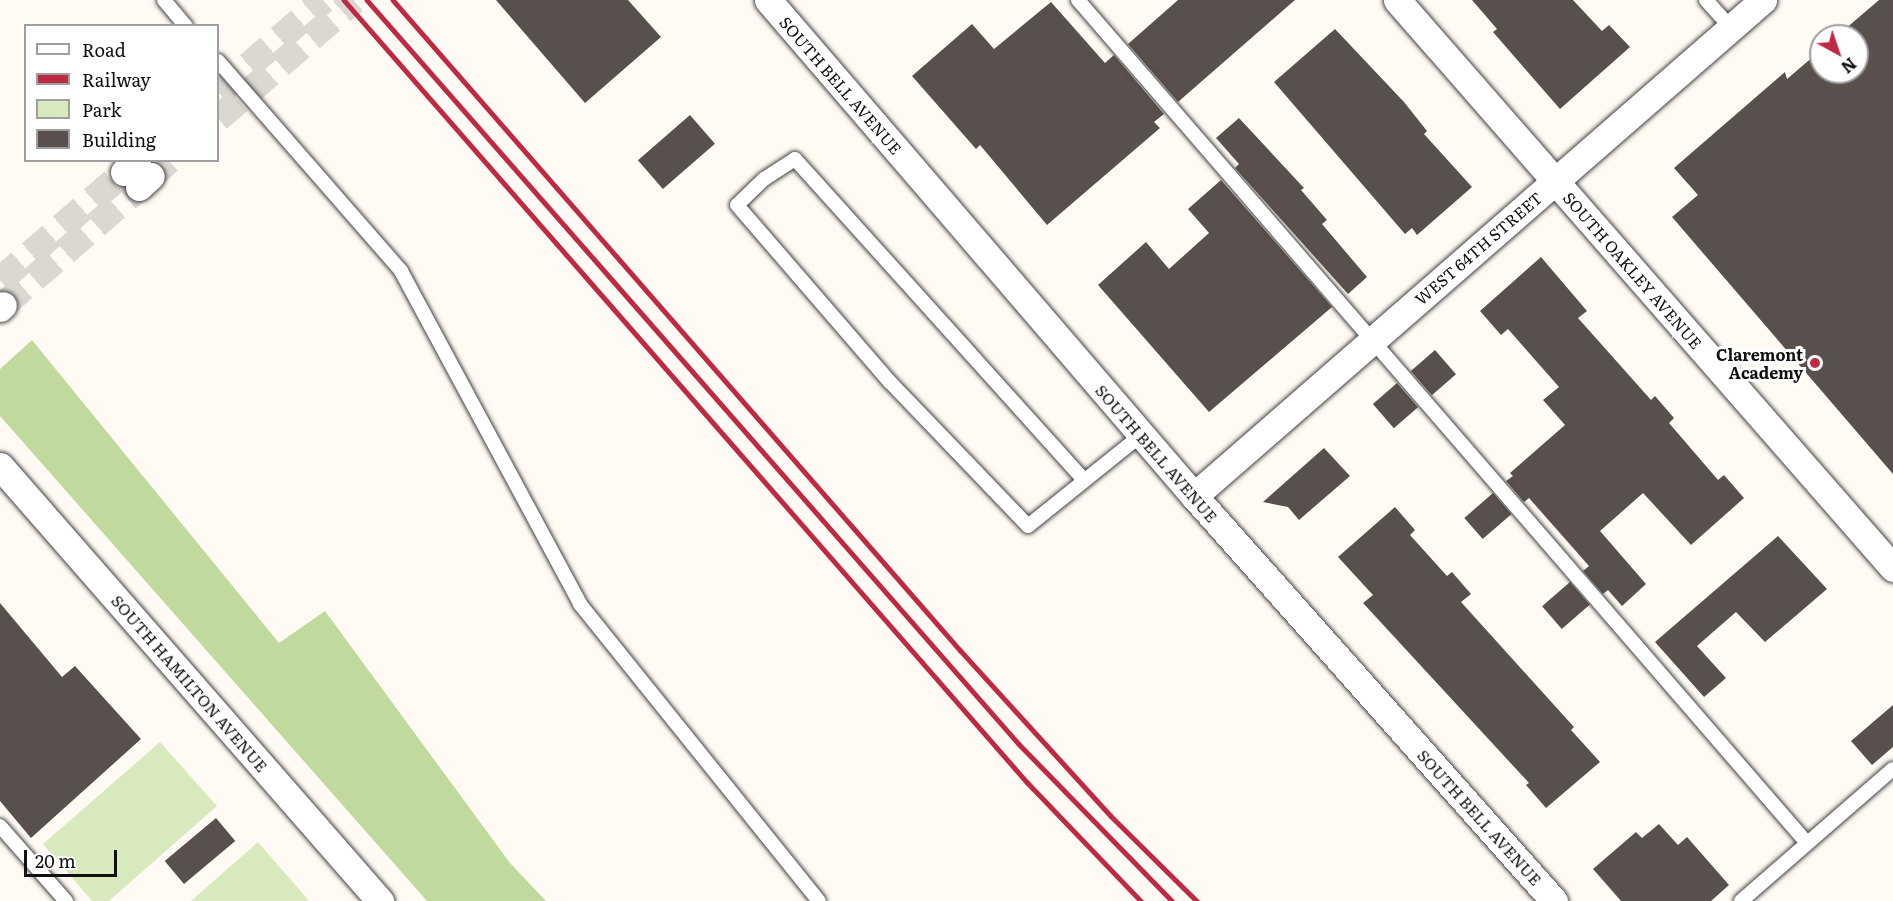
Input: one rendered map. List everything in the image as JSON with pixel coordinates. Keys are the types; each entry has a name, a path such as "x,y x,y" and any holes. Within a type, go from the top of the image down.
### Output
{"street":[{"name":"SOUTH BELL AVENUE","path":"768,0 1194,496 1554,901"},
{"name":"SOUTH OAKLEY AVENUE","path":"1397,0 1893,568"},
{"name":"WEST 64TH STREET","path":"1194,496 1763,0"},
{"name":"SOUTH HAMILTON AVENUE","path":"0,466 380,901"}],"lane":[{"path":"164,0 184,24"},
{"path":"1077,0 1374,339 1807,843"},
{"path":"1706,0 1731,28"},
{"path":"219,62 401,271 580,604 819,901"},
{"path":"1084,480 795,159 764,179 737,205 890,382 1028,526 1141,435"},
{"path":"1741,901 1893,769"},
{"path":"0,826 66,901"}],"green space":[{"path":"32,340 279,643 325,611 510,863 546,901 427,901 0,416 0,369"},
{"path":"160,742 217,806 109,901 92,901 43,844"},
{"path":"258,842 309,901 191,901"}],"building":[{"path":"496,0 628,0 661,37 585,103"},
{"path":"1178,0 1295,0 1178,102 1128,44"},
{"path":"1472,0 1573,0 1602,31 1609,25 1630,47 1560,109 1493,32 1497,29"},
{"name":"Claremont Academy","path":"1879,0 1893,0 1893,474 1672,217 1698,195 1674,168 1785,72 1787,79 1809,60 1809,84 1869,84 1869,24 1851,24"},
{"path":"1051,2 1105,63 1114,55 1164,114 1154,122 1160,128 1047,225 980,145 976,149 912,76 972,24 994,49"},
{"path":"1335,29 1404,102 1427,131 1424,134 1472,187 1417,235 1412,228 1405,234 1274,82"},
{"path":"690,115 715,144 663,189 638,160"},
{"path":"1239,118 1304,188 1301,190 1327,220 1322,224 1367,277 1348,294 1235,168 1239,164 1216,138"},
{"path":"1221,180 1332,307 1209,412 1098,285 1146,242 1169,269 1209,233 1188,209"},
{"path":"1541,257 1587,311 1578,318 1651,400 1655,396 1674,418 1669,423 1718,480 1724,475 1744,498 1691,545 1643,493 1600,531 1646,584 1622,606 1608,590 1603,594 1583,571 1589,566 1529,498 1524,502 1506,481 1513,476 1510,473 1565,425 1543,400 1559,387 1508,329 1501,335 1480,311"},
{"path":"1435,350 1456,374 1432,395 1411,371"},
{"path":"1397,383 1418,407 1394,428 1373,404"},
{"path":"1324,448 1350,476 1299,520 1288,507 1263,502"},
{"path":"1493,493 1511,514 1483,539 1464,518"},
{"path":"1395,507 1415,530 1410,535 1447,576 1452,572 1471,594 1461,602 1574,727 1571,730 1600,762 1546,808 1526,785 1529,783 1363,603 1373,595 1338,557"},
{"path":"1778,536 1827,589 1765,642 1736,612 1697,646 1726,678 1704,697 1655,642"},
{"path":"1570,582 1590,605 1562,629 1542,606"},
{"path":"0,603 62,677 75,666 141,739 31,838 0,801"},
{"path":"1893,705 1893,747 1872,765 1851,741"},
{"path":"216,818 235,841 184,884 165,861"},
{"path":"1659,824 1678,845 1687,837 1729,885 1711,901 1621,901 1593,869 1636,832 1642,838"}],"tunnel":[{"path":"219,91 323,0"},
{"path":"219,117 354,0"},
{"path":"151,176 167,162"},
{"path":"0,280 124,172"},
{"path":"3,305 139,187"}],"railway":[{"path":"344,0 1027,782 1141,901"},
{"path":"367,0 1019,744 1172,901"},
{"path":"393,0 960,650 1111,816 1197,901"}],"place":[{"name":"Claremont Academy","path":"1815,363"}]}
